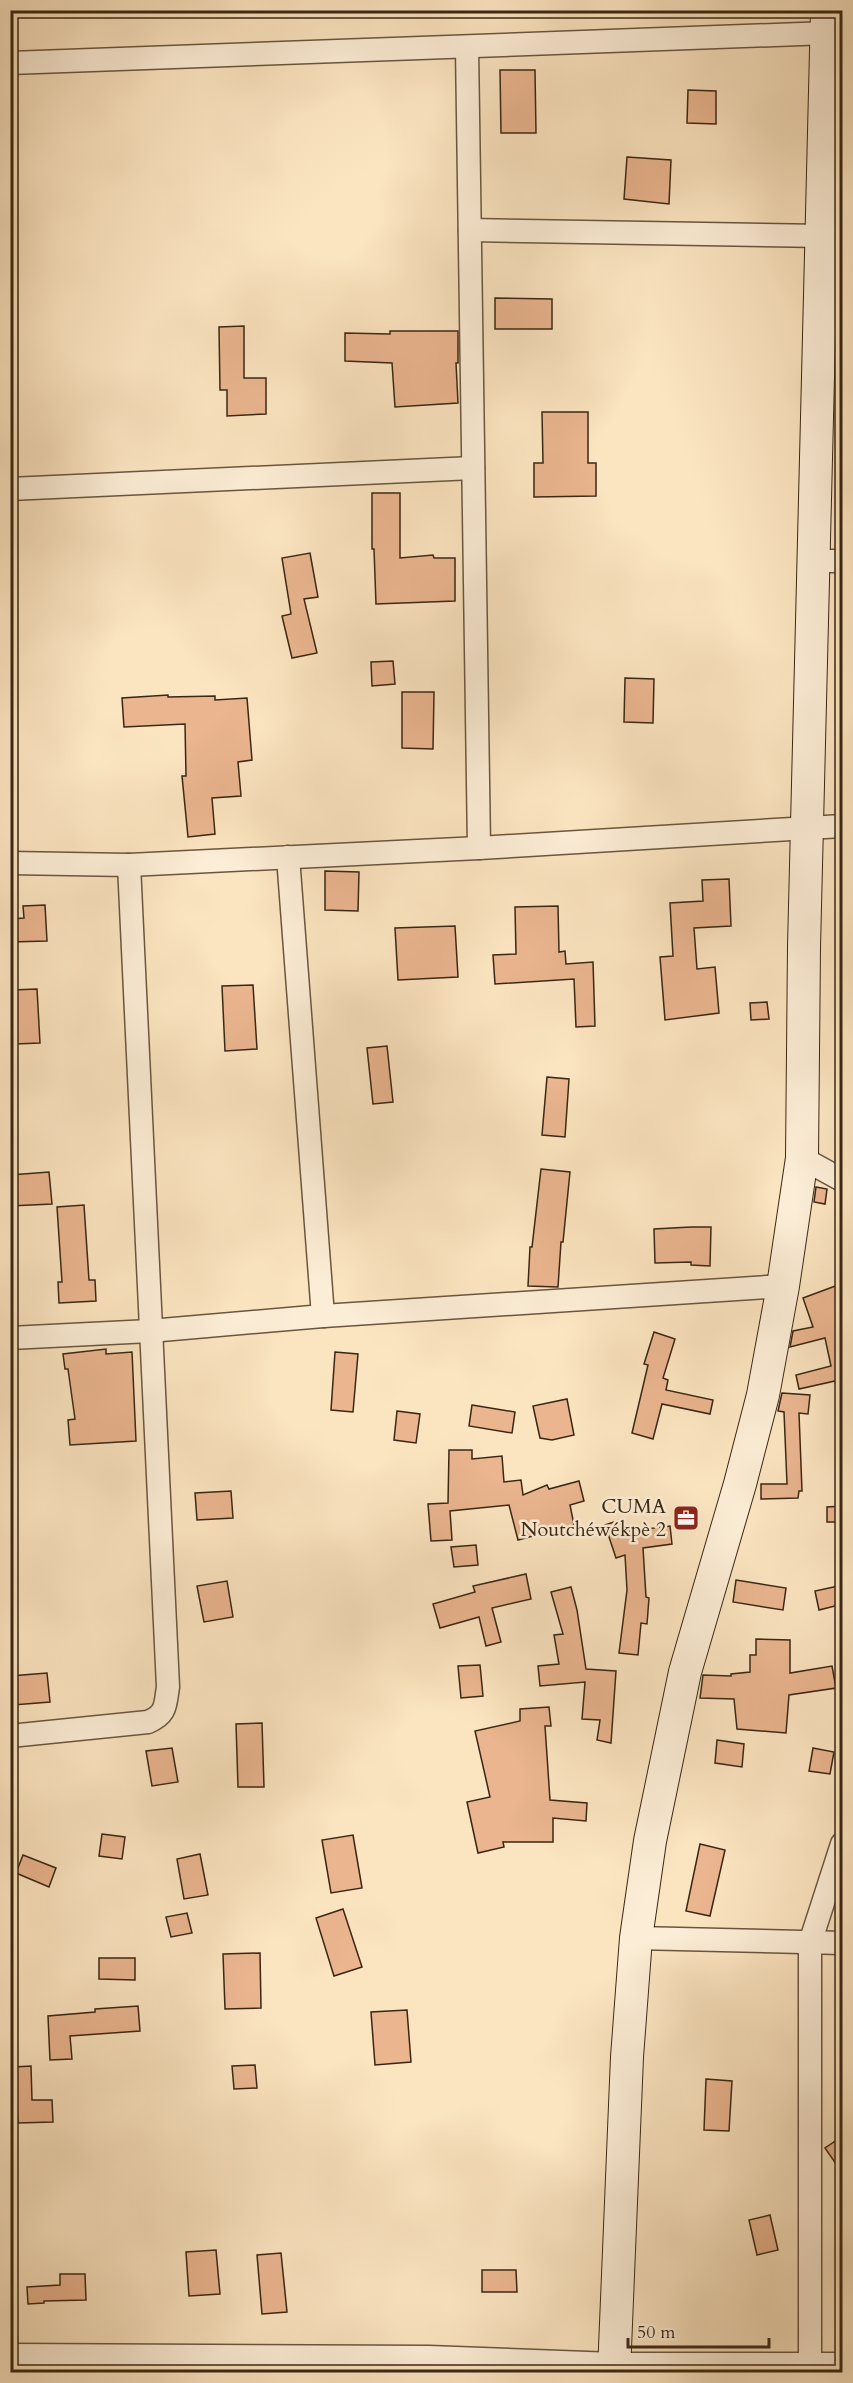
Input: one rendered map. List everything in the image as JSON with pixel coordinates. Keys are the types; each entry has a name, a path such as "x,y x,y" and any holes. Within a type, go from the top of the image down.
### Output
{"main road":[{"path":"614,2368 627,2057 636,1938 650,1841 685,1672 740,1484 760,1406 783,1286 802,1158 804,947 808,830 829,561 832,272 823,236 828,22"}],"street":[{"path":"10,63 467,48 828,22"},
{"path":"467,48 479,848"},
{"path":"470,230 823,236"},
{"path":"10,489 473,468"},
{"path":"10,863 129,865 479,848 808,830 843,826"},
{"path":"288,857 323,1316"},
{"path":"10,1736 141,1723 158,1718 165,1708 168,1687 129,865"},
{"path":"802,1158 843,1180"},
{"path":"10,1338 150,1331 323,1316 783,1286"},
{"path":"810,2364 810,1942 843,1844"},
{"path":"636,1938 843,1943"},
{"path":"10,2355 429,2357 614,2368 843,2364"}],"building":[{"path":"500,70 535,70 536,133 501,133"},
{"path":"688,90 716,91 716,124 687,123"},
{"path":"627,157 671,160 669,204 624,199"},
{"path":"495,298 552,299 552,329 495,329"},
{"path":"244,326 244,378 266,378 266,414 227,416 227,390 220,390 219,327"},
{"path":"390,331 458,331 458,363 456,363 458,403 395,407 392,363 345,361 345,333 390,334"},
{"path":"542,412 588,412 588,463 596,463 596,496 534,497 534,463 543,463"},
{"path":"372,493 400,493 400,558 433,555 434,558 455,558 455,601 376,604 374,549 372,549"},
{"path":"310,553 318,597 304,599 317,653 292,658 282,616 291,614 282,558"},
{"path":"393,661 395,684 372,686 371,662"},
{"path":"625,678 654,679 653,723 624,722"},
{"path":"402,692 434,692 433,749 402,748"},
{"path":"168,695 168,697 215,696 215,700 247,698 252,760 238,762 241,796 212,798 215,834 188,837 182,776 186,776 185,724 124,727 122,698"},
{"path":"325,871 359,872 358,911 325,910"},
{"path":"729,879 731,926 694,928 697,969 715,967 719,1013 665,1020 660,957 673,956 670,903 703,901 702,880"},
{"path":"45,905 47,941 10,942 10,919 24,918 23,906"},
{"path":"558,906 559,952 565,951 566,964 593,962 595,1026 576,1027 574,979 495,984 493,955 516,954 515,907"},
{"path":"455,926 458,977 398,980 395,928"},
{"path":"253,985 257,1049 225,1051 222,986"},
{"path":"37,989 40,1043 15,1044 12,990"},
{"path":"767,1002 769,1019 751,1020 750,1003"},
{"path":"387,1046 393,1102 373,1104 367,1048"},
{"path":"547,1077 569,1079 565,1137 542,1135"},
{"path":"541,1169 570,1172 558,1287 528,1286 530,1247 532,1247"},
{"path":"49,1172 52,1204 10,1206 10,1175"},
{"path":"816,1187 827,1189 825,1204 814,1202"},
{"path":"84,1205 89,1280 95,1280 96,1301 59,1303 58,1282 62,1282 57,1207"},
{"path":"711,1227 710,1266 691,1265 691,1262 655,1263 654,1229"},
{"path":"838,1285 843,1297 843,1306 837,1308 843,1330 843,1388 837,1389 835,1381 799,1389 796,1375 831,1366 825,1338 790,1347 793,1331 813,1327 803,1298"},
{"path":"654,1332 675,1339 663,1378 668,1380 666,1390 713,1400 710,1414 662,1404 653,1439 632,1433 648,1365 644,1364"},
{"path":"106,1349 106,1354 132,1352 136,1441 70,1445 68,1420 75,1419 68,1369 65,1369 63,1354"},
{"path":"335,1352 358,1354 353,1412 331,1410"},
{"path":"782,1393 810,1395 808,1414 799,1413 802,1491 799,1491 798,1498 761,1499 761,1484 787,1484 784,1412 778,1411"},
{"path":"567,1399 574,1435 552,1440 540,1438 533,1406"},
{"path":"472,1405 515,1412 512,1433 469,1426"},
{"path":"397,1411 420,1414 416,1443 394,1440"},
{"path":"449,1450 472,1450 472,1459 502,1456 504,1482 521,1480 523,1495 547,1485 549,1489 579,1481 584,1501 570,1505 574,1525 518,1540 509,1505 450,1511 452,1540 431,1541 428,1504 448,1503"},
{"path":"231,1491 233,1518 197,1520 195,1493"},
{"path":"843,1506 843,1522 827,1522 827,1507"},
{"path":"620,1520 623,1532 670,1526 672,1544 643,1548 646,1597 649,1598 647,1624 641,1623 638,1655 619,1653 627,1590 625,1555 616,1558 605,1525"},
{"path":"476,1545 478,1565 454,1567 451,1547"},
{"path":"526,1574 531,1599 492,1608 501,1642 486,1646 479,1617 440,1628 433,1604 475,1592 473,1586"},
{"path":"736,1580 786,1588 783,1610 733,1602"},
{"path":"227,1581 233,1617 204,1622 197,1586"},
{"path":"843,1585 843,1604 819,1610 815,1591"},
{"path":"571,1587 586,1669 616,1671 611,1743 597,1740 600,1720 582,1719 585,1682 540,1686 538,1666 559,1664 554,1635 563,1634 551,1592"},
{"path":"756,1639 790,1640 790,1673 832,1666 836,1688 789,1695 786,1733 737,1729 734,1699 700,1698 703,1675 731,1676 731,1674 750,1672 750,1655 756,1655"},
{"path":"480,1665 483,1696 461,1698 458,1666"},
{"path":"47,1673 50,1702 13,1705 10,1676"},
{"path":"549,1707 551,1726 545,1726 550,1800 587,1803 586,1821 553,1818 553,1842 503,1842 504,1847 478,1853 467,1802 490,1797 475,1731 520,1721 520,1709"},
{"path":"262,1723 264,1787 238,1787 236,1724"},
{"path":"717,1740 744,1744 742,1767 715,1763"},
{"path":"172,1748 178,1782 152,1786 146,1751"},
{"path":"813,1748 834,1752 830,1774 809,1771"},
{"path":"102,1834 125,1837 122,1859 99,1856"},
{"path":"353,1835 362,1888 331,1893 322,1840"},
{"path":"700,1844 725,1850 710,1916 686,1911"},
{"path":"200,1854 208,1895 184,1899 177,1859"},
{"path":"23,1855 56,1868 49,1887 16,1873"},
{"path":"343,1909 362,1967 334,1976 316,1918"},
{"path":"187,1913 192,1933 171,1937 166,1917"},
{"path":"260,1953 261,2008 225,2009 223,1954"},
{"path":"99,1958 135,1958 135,1980 99,1979"},
{"path":"138,2006 140,2031 70,2036 72,2059 50,2060 48,2016"},
{"path":"407,2010 411,2062 375,2065 371,2012"},
{"path":"255,2065 257,2088 234,2089 232,2066"},
{"path":"31,2066 32,2100 52,2100 53,2122 18,2123 14,2067"},
{"path":"706,2079 732,2081 729,2131 704,2130"},
{"path":"843,2136 843,2174 825,2148"},
{"path":"770,2215 778,2250 757,2255 749,2220"},
{"path":"216,2250 220,2294 189,2296 186,2252"},
{"path":"281,2253 287,2312 262,2314 257,2255"},
{"path":"482,2270 516,2270 517,2292 482,2292"},
{"path":"60,2274 85,2274 86,2300 44,2301 44,2303 28,2304 27,2287 60,2285"}],"place":[{"name":"CUMA Noutchéwékpè 2","path":"686,1518"}]}
